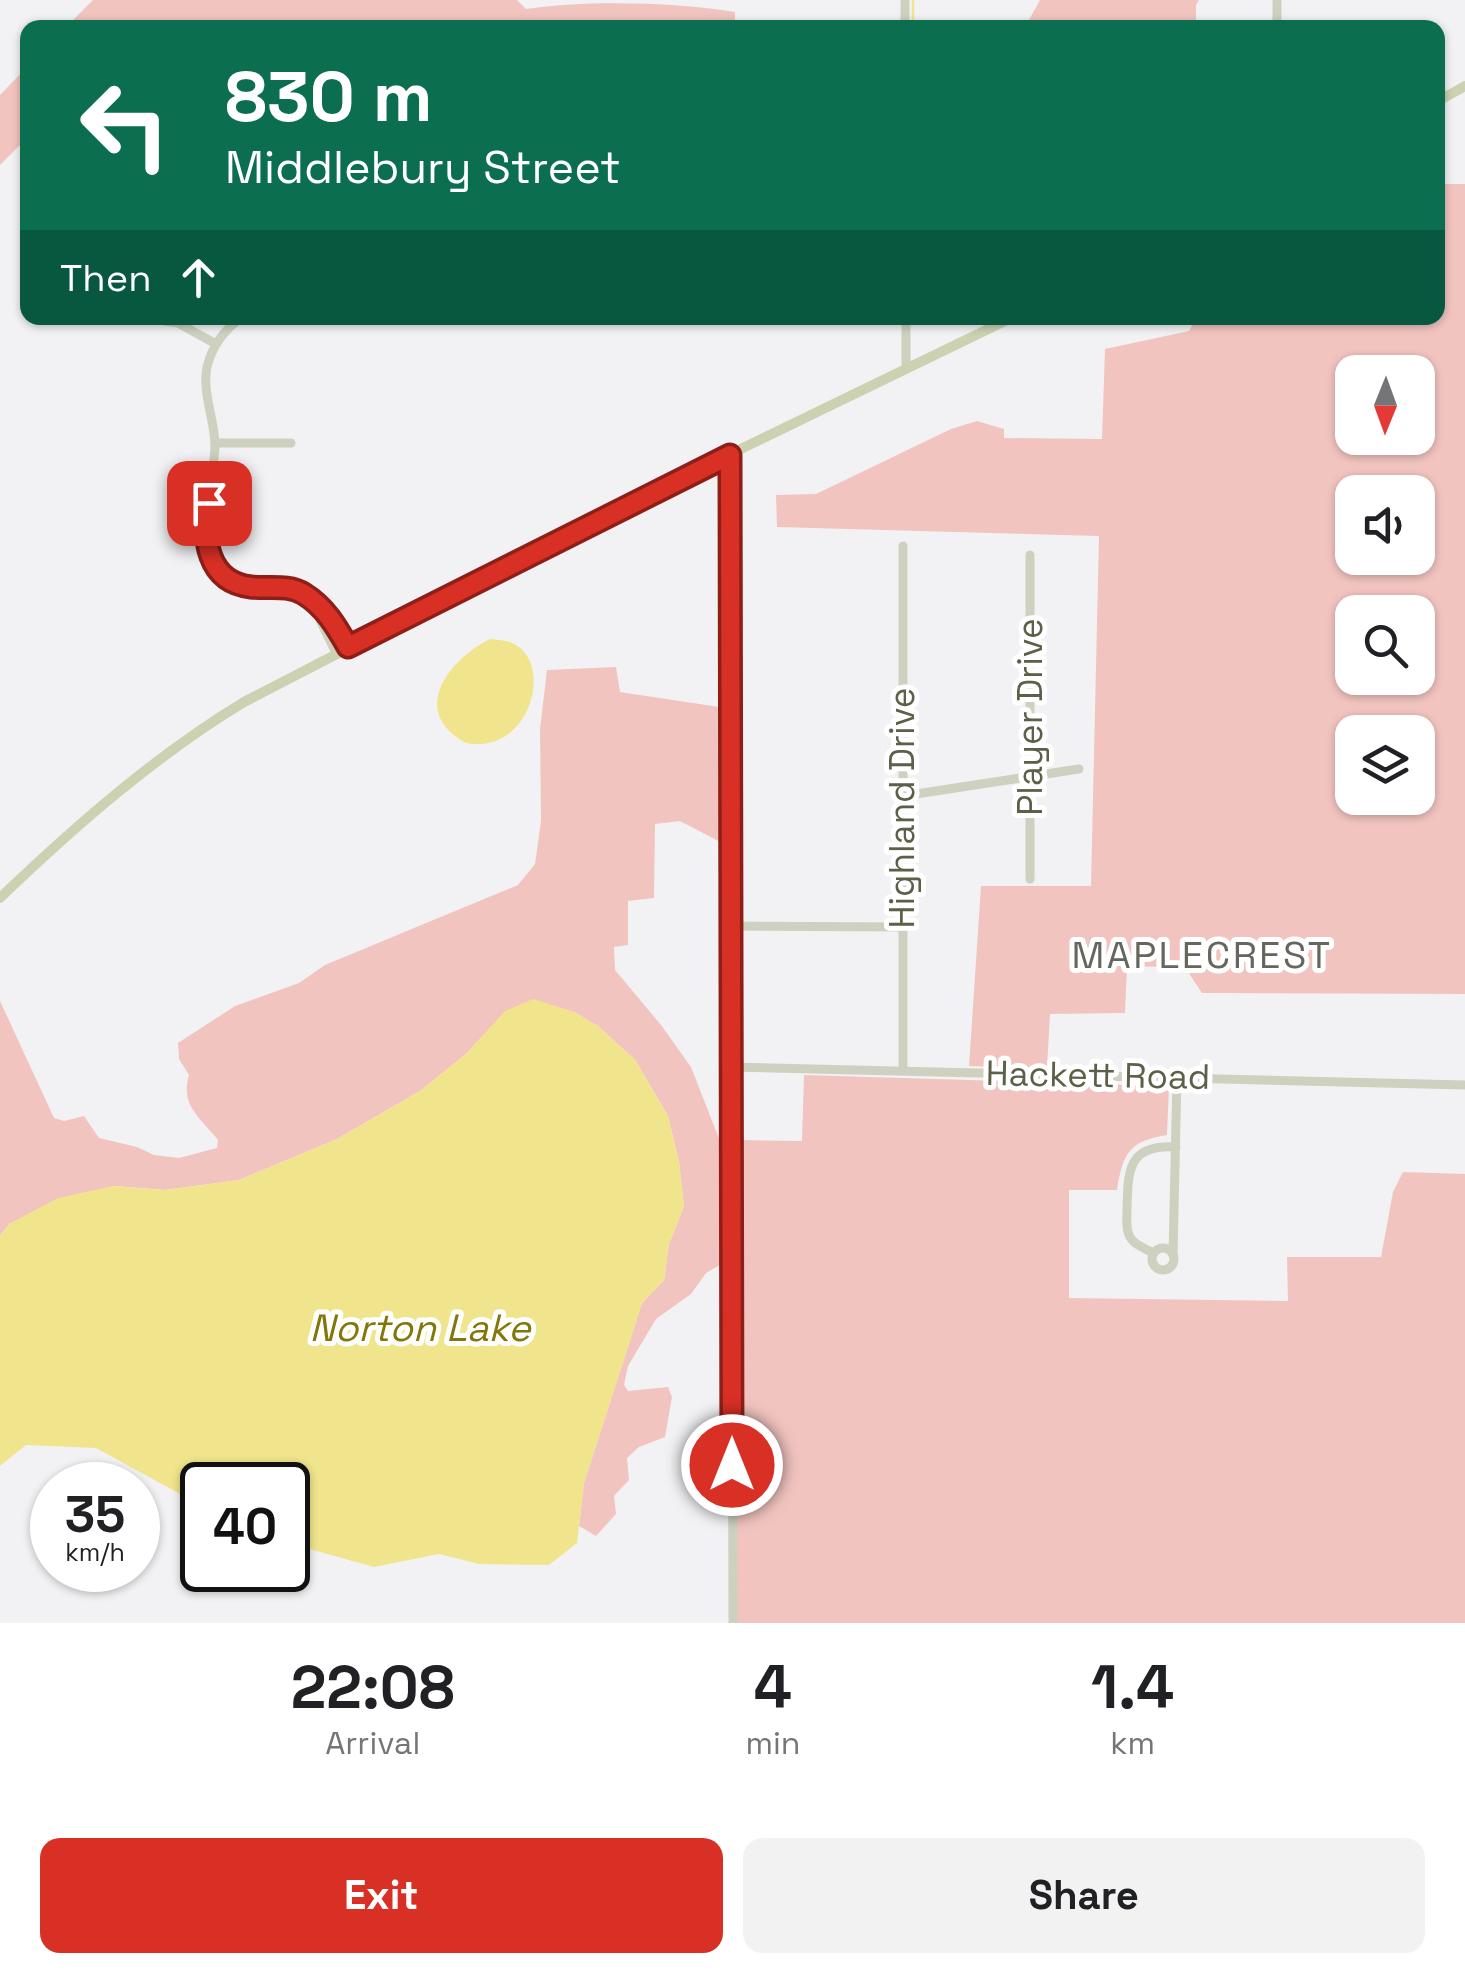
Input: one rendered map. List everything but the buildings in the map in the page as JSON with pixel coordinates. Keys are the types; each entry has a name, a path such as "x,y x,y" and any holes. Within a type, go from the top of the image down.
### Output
{"main road":[{"path":"0,898 80,824 193,735 244,702 609,513 997,325"}],"street":[{"path":"182,325 216,344"},
{"path":"231,325 216,344 206,375 215,443 204,530 211,560 222,574 241,585 285,588 306,595 330,615 348,647"},
{"path":"906,325 906,369"},
{"path":"215,443 291,443"},
{"path":"730,455 734,1623"},
{"name":"Highland Drive","path":"903,546 903,1070"},
{"name":"Player Drive","path":"1030,555 1030,878"},
{"path":"317,605 336,653"},
{"path":"903,796 1079,769"},
{"path":"732,926 902,927"},
{"name":"Hackett Road","path":"731,1068 1465,1084"},
{"path":"1154,1253 1154,1265 1163,1270 1172,1266 1177,1077"},
{"path":"1154,1253 1132,1240 1127,1230 1128,1170 1151,1147 1176,1146"},
{"path":"1154,1253 1165,1248 1174,1255"}],"shaded area":[{"path":"93,0 517,0 526,9 602,3 735,12 735,20 73,20"},
{"path":"1040,0 1199,0 1196,20 1029,20"},
{"path":"20,74 20,145 0,165 0,95"},
{"path":"1445,184 1465,184 1465,994 1202,993 1184,966 1127,967 1125,1013 1050,1014 1047,1068 969,1066 981,886 1091,886 1099,536 777,527 776,495 816,494 951,429 977,421 1004,429 1004,438 1102,439 1105,349 1189,331 1192,325 1445,325"},
{"path":"616,667 620,692 726,708 726,845 680,821 655,824 654,898 628,901 628,945 614,947 615,970 691,1067 718,1136 726,1164 727,1250 720,1265 706,1273 691,1294 656,1319 628,1366 624,1385 628,1391 668,1387 672,1397 665,1437 639,1447 627,1458 629,1480 614,1496 616,1514 596,1536 579,1526 584,1483 642,1303 664,1280 669,1244 684,1206 668,1116 635,1060 598,1026 574,1012 505,1012 466,1054 420,1091 337,1139 239,1180 165,1190 114,1186 9,1224 0,1236 0,1001 54,1118 64,1121 84,1116 99,1138 154,1155 179,1158 217,1148 218,1140 189,1103 189,1075 179,1059 178,1043 235,1006 299,983 325,965 518,885 535,864 541,821 540,729 547,670"},
{"path":"804,1075 1169,1086 1167,1135 1144,1141 1130,1151 1117,1190 1069,1190 1069,1298 1288,1301 1287,1257 1381,1257 1393,1192 1403,1172 1465,1174 1465,1623 733,1623 736,1140 802,1141"}],"water":[{"path":"490,639 510,642 524,652 534,682 531,699 524,716 499,740 468,743 444,725 438,712 438,697 451,670"},
{"name":"Norton Lake","path":"533,999 574,1012 598,1026 635,1060 668,1116 679,1162 684,1206 669,1244 664,1280 642,1303 584,1483 577,1543 549,1565 479,1564 439,1554 374,1567 310,1549 310,1462 180,1462 180,1494 160,1483 160,1462 122,1462 96,1448 26,1445 0,1466 0,1236 9,1224 58,1198 114,1186 165,1190 239,1180 337,1139 420,1091 466,1054 505,1011"}],"waterway":[{"path":"913,0 913,20"}],"district":[{"name":"MAPLECREST","path":"1202,955"}],"route":[{"path":"209,503 204,530 211,560 222,574 252,588 285,588 306,595 330,615 348,647 730,455 732,1465"}]}
